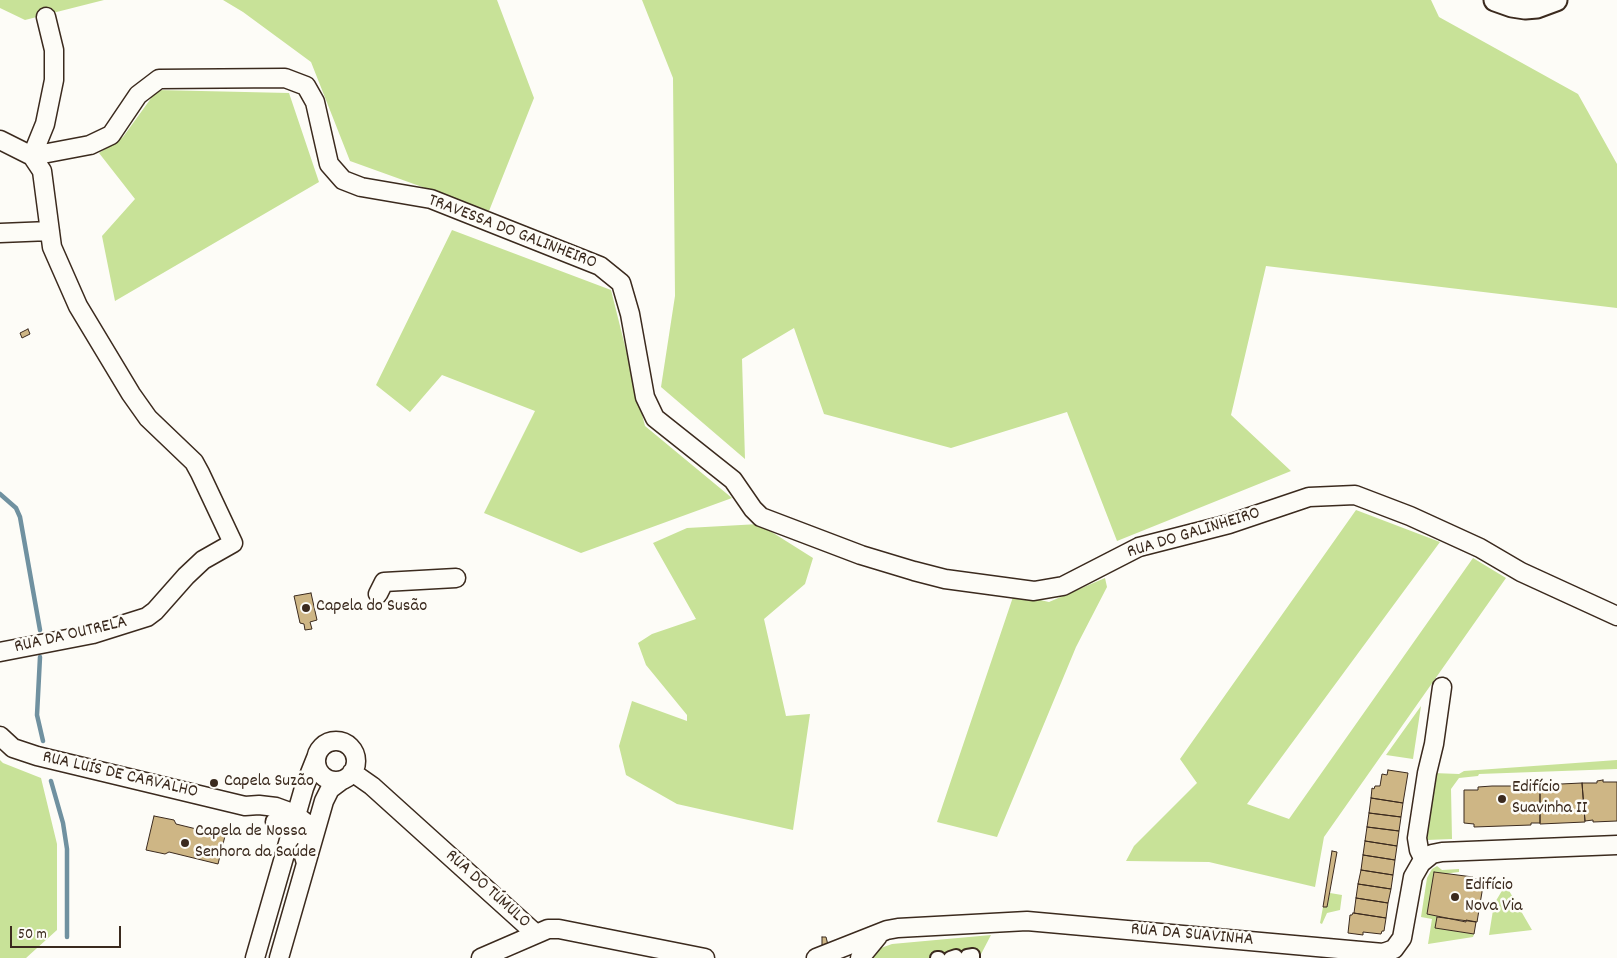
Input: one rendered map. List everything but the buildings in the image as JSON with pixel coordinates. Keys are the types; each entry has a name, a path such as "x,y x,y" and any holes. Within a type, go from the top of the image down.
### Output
{"street":[{"path":"1495,0 1525,8 1537,7 1556,0"},
{"path":"32,156 45,124 54,80 54,50 46,17"},
{"name":"TRAVESSA DO GALINHEIRO","path":"32,156 90,145 112,135 138,95 159,79 285,78 306,86 315,102 329,164 343,180 361,187 431,199 600,266 621,283 630,314 645,397 655,418 732,480 761,517"},
{"path":"0,140 32,156 42,171 50,231 0,232"},
{"name":"RUA DA OUTRELA","path":"0,652 93,634 147,617 155,611 203,560 233,543 194,462 148,418 131,394 78,306 52,247 50,231"},
{"name":"RUA DO GALINHEIRO","path":"761,517 861,555 914,571 945,579 1034,592 1062,586 1140,547 1229,524 1309,498 1355,495 1410,516 1480,548 1520,572 1617,616"},
{"path":"378,594 384,582 456,578"},
{"path":"1442,687 1417,838 1419,850 1424,860 1432,854 1442,852 1617,844"},
{"name":"RUA LUÍS DE CARVALHO","path":"0,736 13,748 37,756 244,806 257,814 276,814 296,825"},
{"path":"255,958 296,825 302,797 318,752 327,743 340,741 351,747 356,760 324,801 279,958"},
{"path":"316,758 316,765 323,776 335,781 342,780"},
{"path":"296,825 312,816 323,793 342,780"},
{"name":"RUA DO TÚMULO","path":"342,780 372,786 536,934 548,929 559,929 705,958"},
{"path":"276,814 287,805 302,797"},
{"name":"RUA LUÍS DE CARVALHO","path":"276,814 284,828 296,825"},
{"path":"296,825 307,830 302,849 306,863"},
{"name":"RUA DA SUAVINHA","path":"816,958 840,952 898,928 1026,921 1383,953 1394,949 1402,938 1413,877 1424,860"},
{"path":"481,958 536,934"},
{"path":"860,958 880,934"},
{"path":"966,958 973,955 973,958"},
{"path":"950,958 956,956 956,958"}],"green space":[{"path":"0,0 104,0 25,20 0,8"},
{"path":"223,0 497,0 534,98 489,211 350,161 311,62 243,12"},
{"path":"642,0 1431,0 1439,17 1578,94 1617,164 1617,308 1266,266 1231,415 1291,471 1117,541 1067,412 951,448 824,414 794,328 742,359 745,459 661,387 675,296 673,78"},
{"path":"157,90 289,93 319,182 115,301 102,236 135,199 99,153 123,137"},
{"path":"452,230 611,290 645,426 732,498 581,553 484,513 535,411 442,375 410,412 376,385"},
{"path":"1356,510 1440,542 1247,804 1289,819 1473,558 1506,578 1324,837 1315,887 1209,862 1126,861 1134,846 1197,783 1180,759"},
{"path":"759,524 813,558 805,584 764,619 786,716 810,714 793,830 677,804 626,775 619,746 632,701 687,721 687,715 646,665 638,643 652,634 696,619 653,543 687,528"},
{"path":"1105,578 1107,587 1076,647 997,837 937,822 1014,594 1049,602"},
{"path":"1421,706 1413,759 1386,755"},
{"path":"0,760 3,763 41,778 57,844 57,930 26,958 0,958"},
{"path":"1617,760 1617,769 1479,774 1478,776 1459,778 1451,789 1452,839 1427,840 1424,836 1433,773 1459,774 1464,771"},
{"path":"1437,866 1442,870 1459,869 1459,872 1434,873 1427,914 1437,916 1436,928 1474,934 1473,937 1428,944 1432,919 1421,917 1427,878 1432,869"},
{"path":"1504,882 1532,930 1489,935 1494,904 1503,889"},
{"path":"1330,893 1342,895 1340,910 1327,913 1322,924 1320,923 1323,907 1327,907"},
{"path":"991,935 979,958 873,958 881,948 892,944"}],"waterway":[{"path":"0,494 16,508 20,517 40,630"},
{"path":"40,657 37,715 43,741"},
{"path":"51,781 63,823 67,849 67,937"}],"place":[{"name":"Capela do Susão","path":"306,608"},
{"name":"Capela Suzão","path":"214,783"},
{"name":"Edifício Suavinha II","path":"1502,799"},
{"name":"Capela de Nossa Senhora da Saúde","path":"185,843"},
{"name":"Edifício Nova Via","path":"1455,897"}]}
